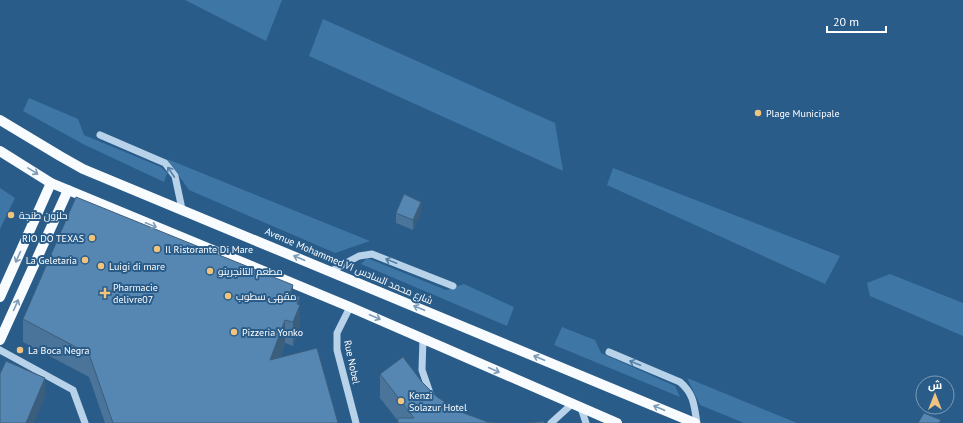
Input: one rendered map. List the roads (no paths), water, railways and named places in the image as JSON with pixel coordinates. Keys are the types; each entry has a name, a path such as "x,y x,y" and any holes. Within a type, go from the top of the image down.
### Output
{"main road":[{"name":"Avenue Mohammed VI شارع محمد السادس","path":"0,120 84,169 696,423"},
{"path":"0,151 51,183 350,306 617,423"},
{"path":"0,297 51,183"},
{"path":"0,340 68,190"}],"street":[{"path":"100,135 166,163 175,176 182,209"},
{"path":"331,271 359,256 372,254 453,286"},
{"name":"Rue Nobel","path":"350,306 337,333 337,350 356,423"},
{"path":"423,338 422,370 431,396 435,401"},
{"path":"0,350 73,390 85,423"},
{"path":"609,352 680,382 688,389 693,402 696,423"},
{"path":"551,423 576,406 586,423"}],"place":[{"name":"Plage Municipale","path":"758,113"},
{"name":"حلزون طنجة","path":"11,215"},
{"name":"RIO DO TEXAS","path":"92,238"},
{"name":"Il Ristorante Di Mare","path":"157,249"},
{"name":"La Geletaria","path":"85,260"},
{"name":"Luigi di mare","path":"101,266"},
{"name":"مطعم التانجرينو","path":"210,271"},
{"name":"Pharmacie delivre07","path":"105,293"},
{"name":"مقهى سطوب","path":"228,296"},
{"name":"Pizzeria Yonko","path":"234,332"},
{"name":"La Boca Negra","path":"20,350"},
{"name":"Kenzi Solazur Hotel","path":"401,401"}]}
